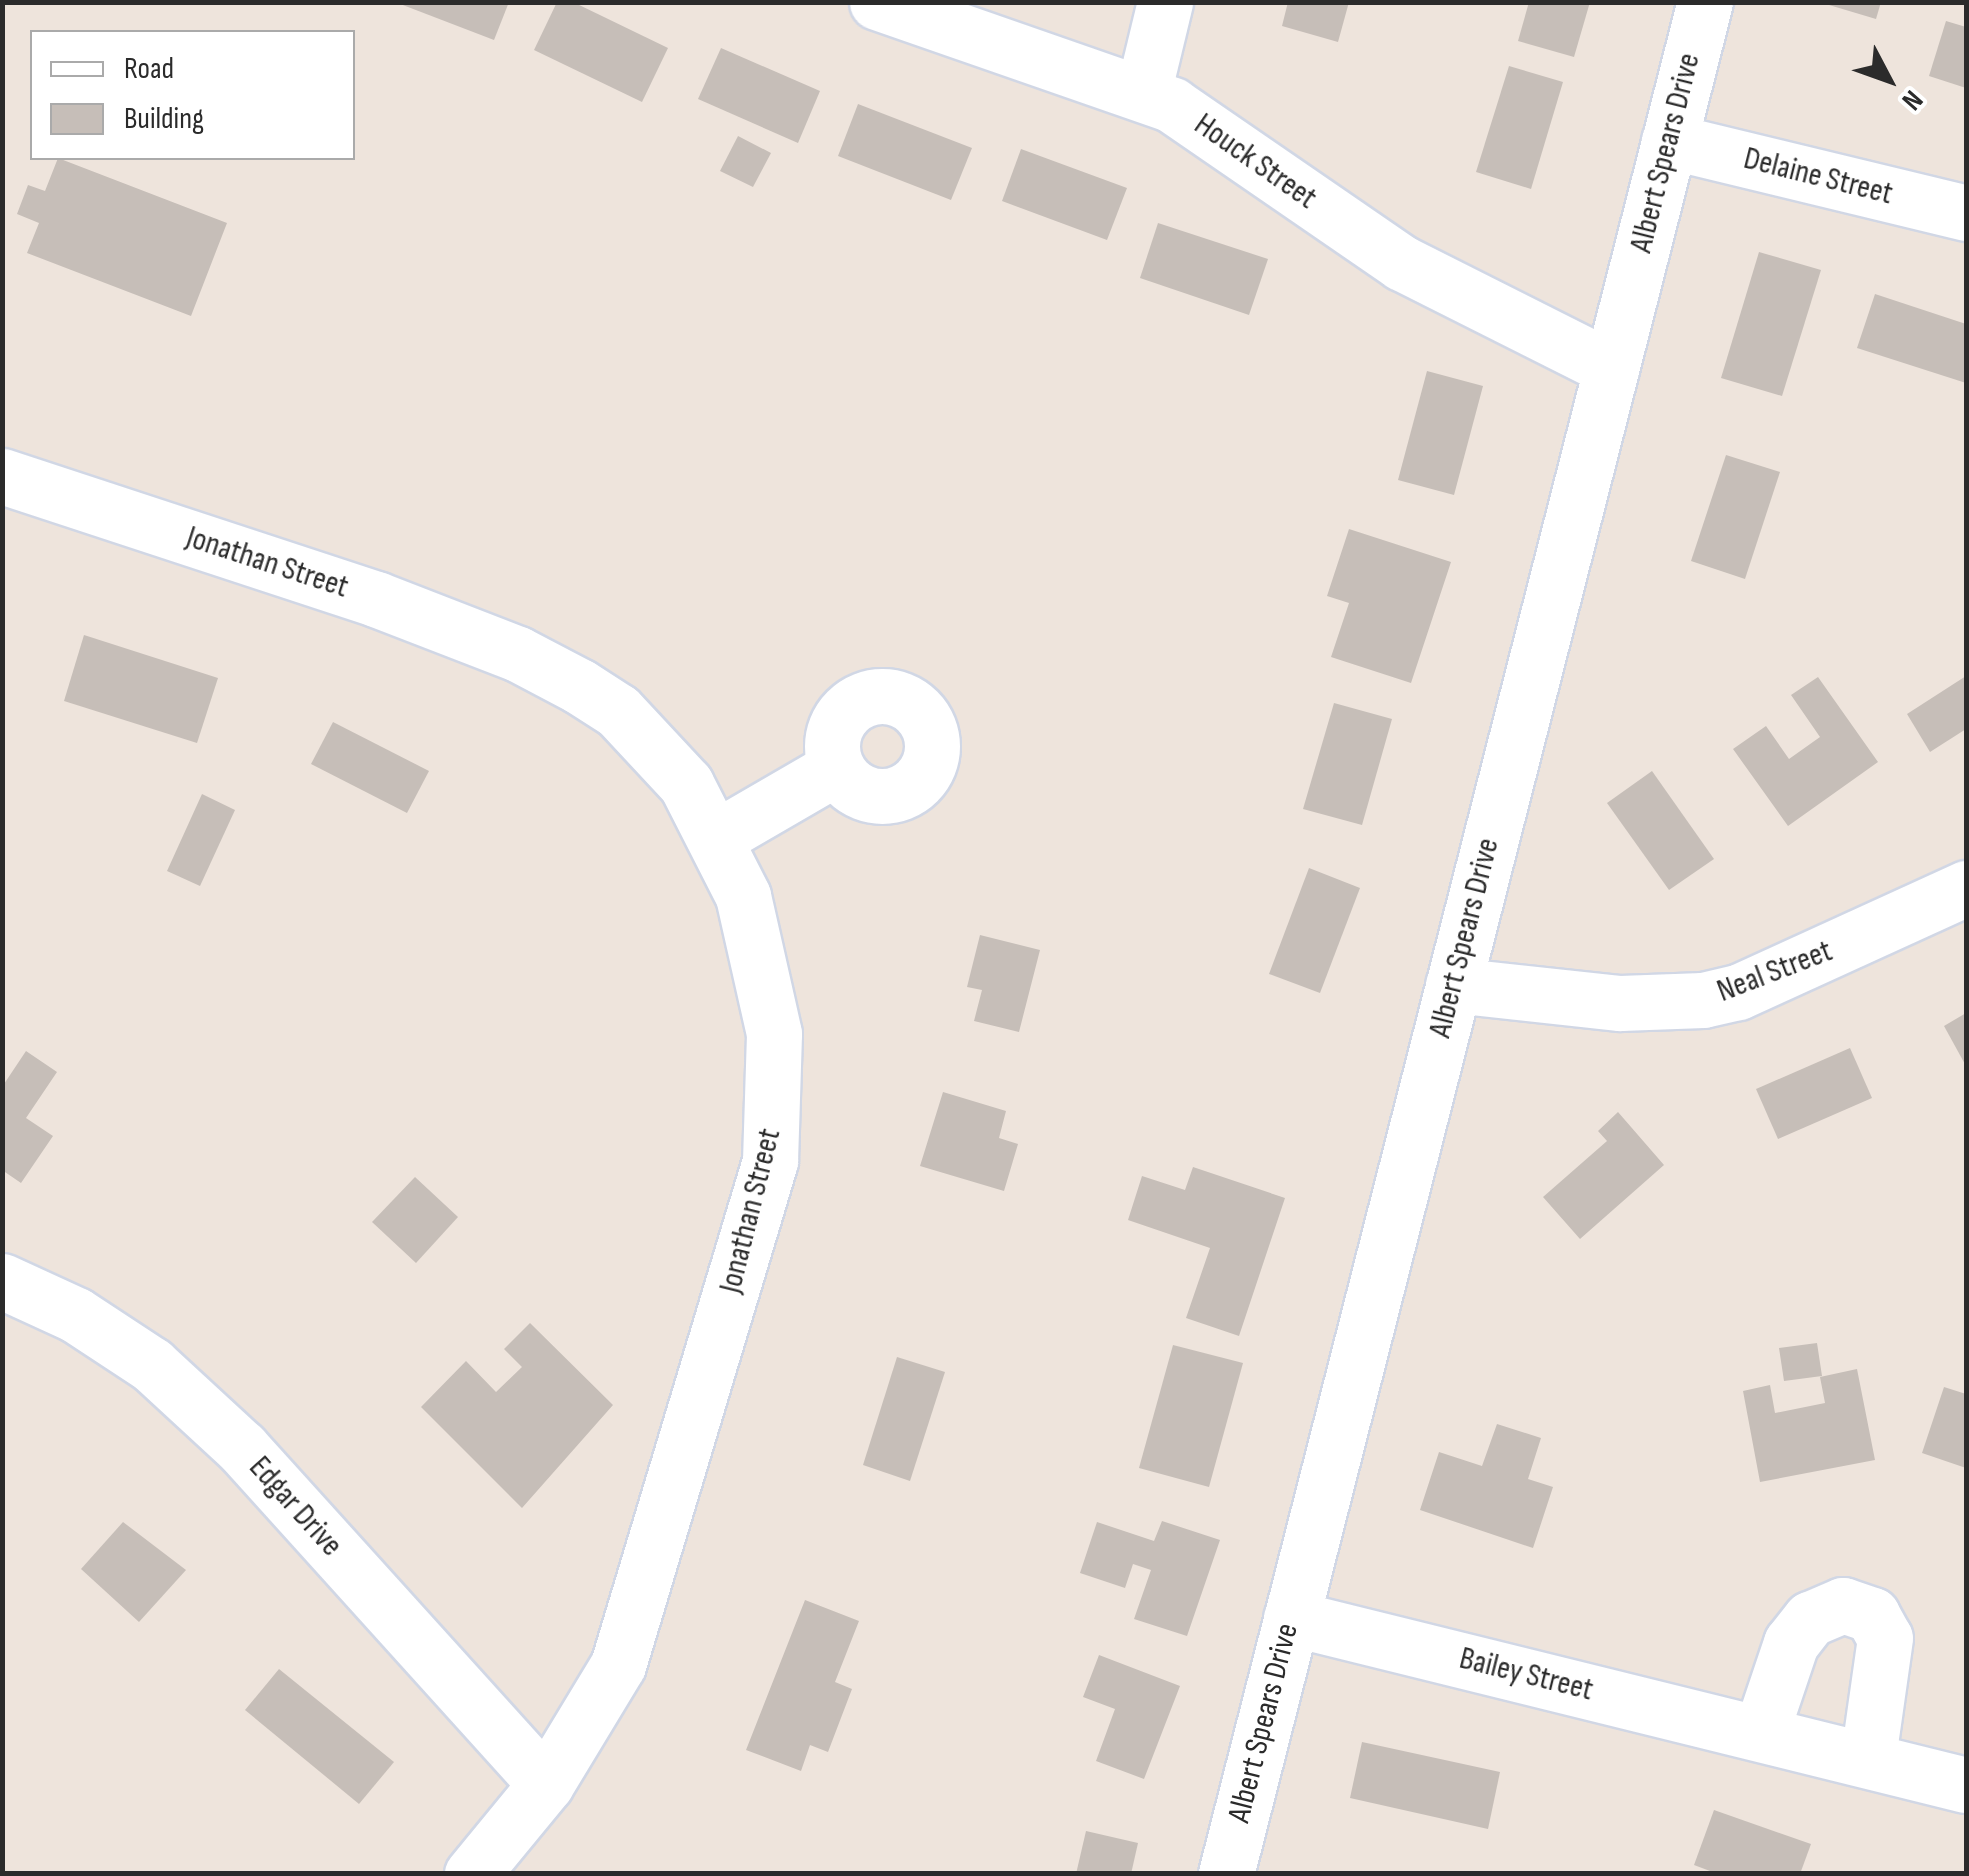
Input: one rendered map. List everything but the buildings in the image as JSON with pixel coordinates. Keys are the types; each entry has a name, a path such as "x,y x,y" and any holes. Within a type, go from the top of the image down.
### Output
{"street":[{"name":"Houck Street","path":"877,2 987,20 1143,93 1218,133 1402,262 1610,368"},
{"path":"1143,93 1165,2"},
{"name":"Albert Spears Drive","path":"1226,1874 1705,2"},
{"name":"Delaine Street","path":"1669,140 1966,213"},
{"name":"Jonathan Street","path":"2,476 376,600 518,654 618,710 686,784 717,837 743,896 767,988 776,1102 770,1161 618,1665 546,1784 472,1874"},
{"path":"717,837 836,768"},
{"name":"Neal Street","path":"1453,985 1620,1003 1703,1000 1754,985 1966,888"},
{"name":"Edgar Drive","path":"2,1281 76,1315 152,1366 242,1448 546,1784"},
{"path":"1761,1732 1790,1643 1810,1619 1843,1605 1872,1615 1885,1638 1868,1758"},
{"name":"Bailey Street","path":"1291,1618 1966,1785"}]}
